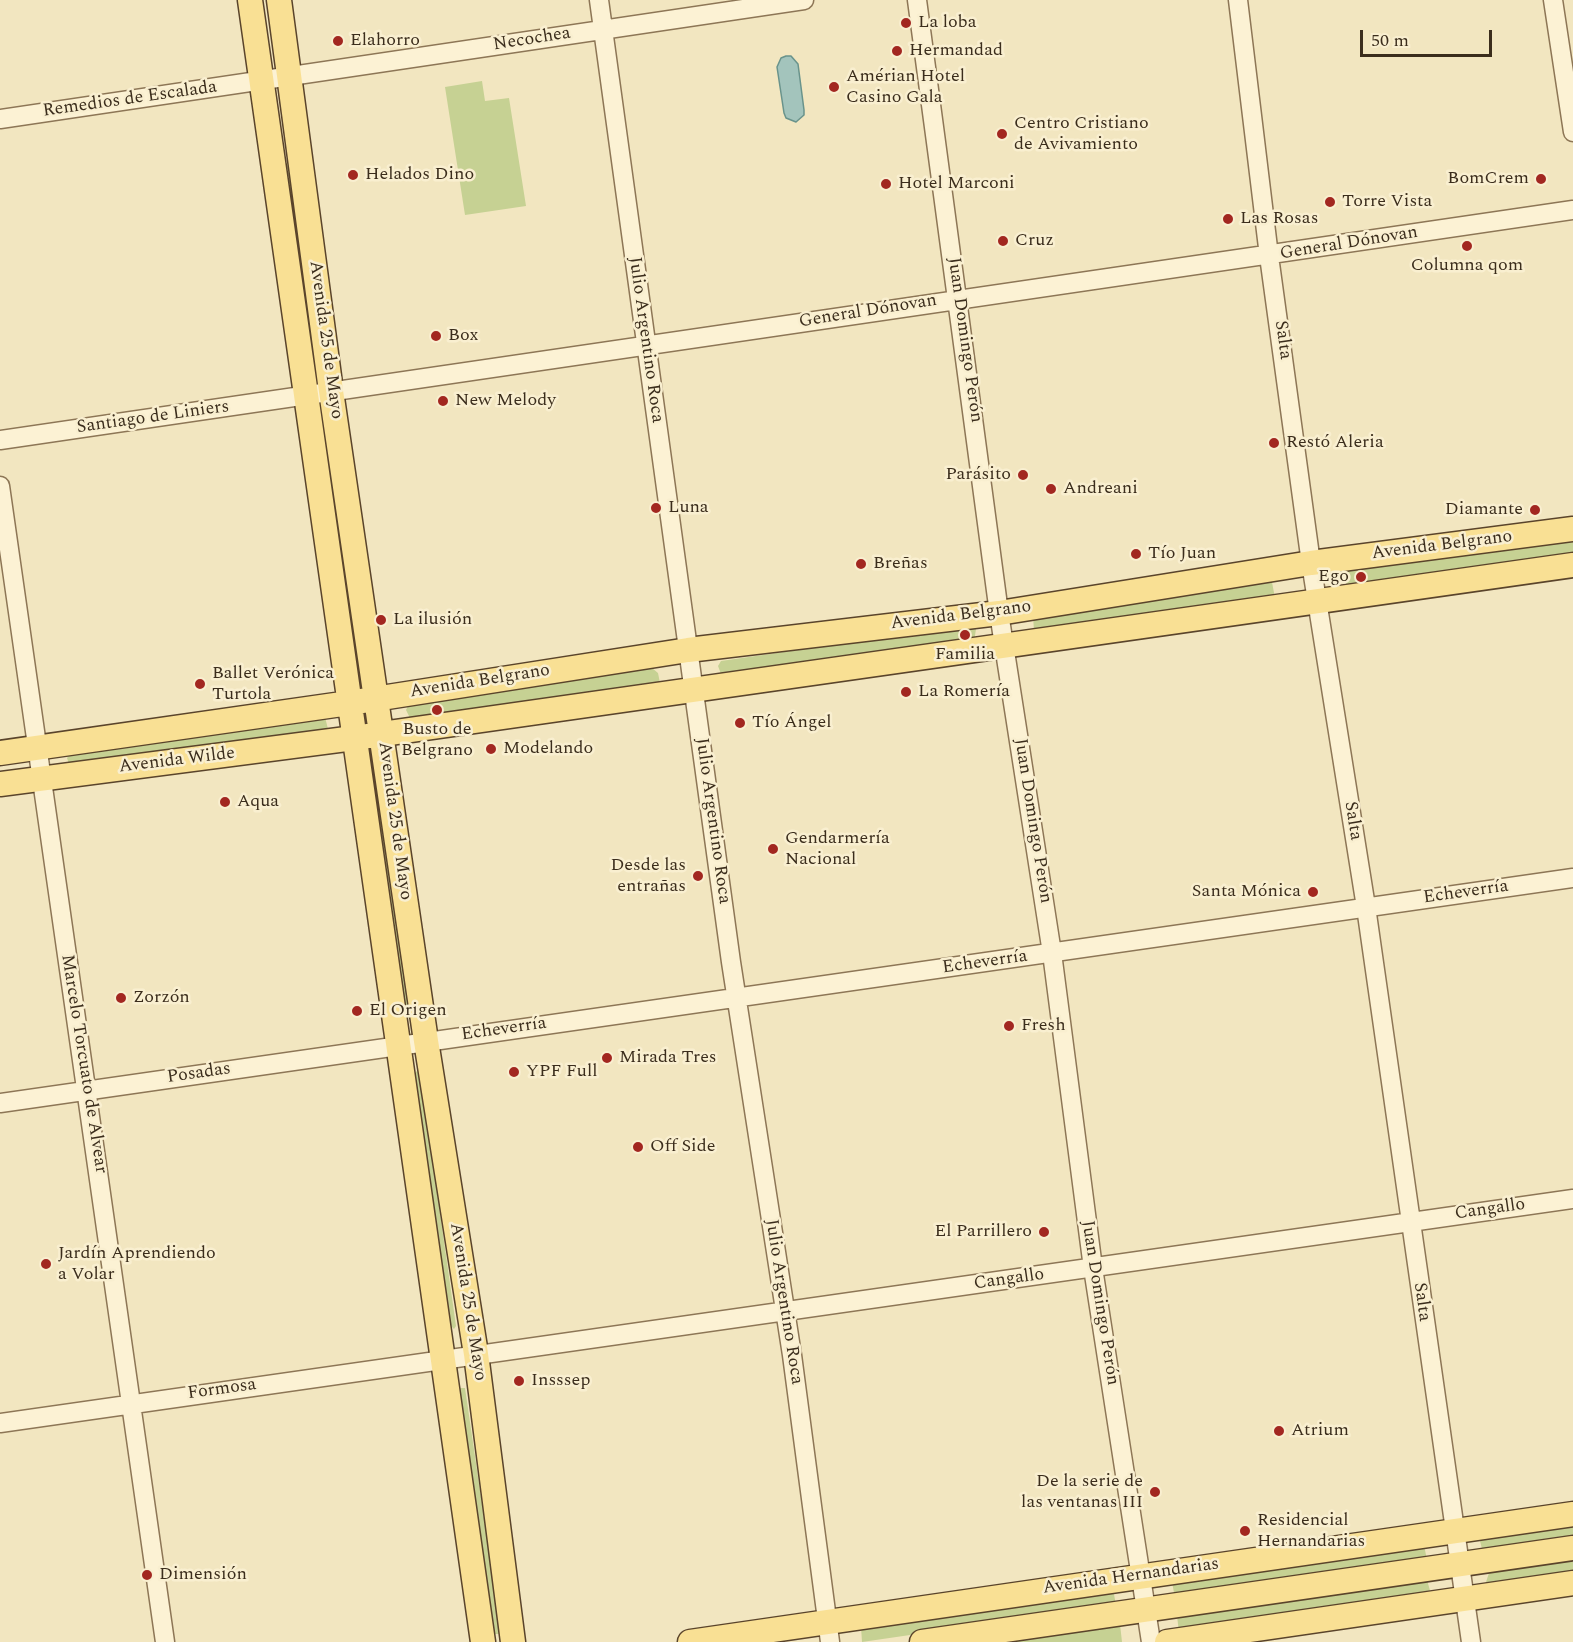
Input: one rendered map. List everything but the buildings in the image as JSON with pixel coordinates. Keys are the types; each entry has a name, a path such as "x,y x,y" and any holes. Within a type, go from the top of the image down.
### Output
{"main road":[{"name":"Avenida 25 de Mayo","path":"250,0 398,1045 445,1359 483,1642"},
{"name":"Avenida 25 de Mayo","path":"279,0 331,391 426,1041 477,1354 513,1642"},
{"name":"Avenida Belgrano","path":"349,703 688,650 999,613 1311,562 1573,529"},
{"name":"Avenida Belgrano","path":"354,738 1573,565"},
{"name":"Avenida Wilde","path":"0,753 349,703"},
{"name":"Avenida Wilde","path":"0,784 354,738"},
{"name":"Avenida Hernandarias","path":"690,1642 828,1633 1142,1575 1573,1514"},
{"name":"Avenida Hernandarias","path":"922,1642 1573,1548"},
{"path":"1167,1642 1573,1583"}],"street":[{"name":"Julio Argentino Roca","path":"599,0 736,997 784,1310 828,1633"},
{"name":"Necochea","path":"261,81 804,0"},
{"name":"Juan Domingo Perón","path":"917,0 959,298 999,613 1052,953 1093,1268 1151,1642"},
{"name":"Salta","path":"1238,0 1269,256 1311,562 1366,907 1409,1221 1471,1642"},
{"path":"1553,0 1573,132"},
{"name":"Remedios de Escalada","path":"0,119 261,81"},
{"name":"General Dónovan","path":"307,396 959,298 1269,256 1573,210"},
{"name":"Santiago de Liniers","path":"0,440 307,396"},
{"name":"Marcelo Torcuato de Alvear","path":"0,486 40,778 133,1403 165,1642"},
{"name":"Echeverría","path":"398,1045 1573,878"},
{"name":"Posadas","path":"0,1103 398,1045"},
{"name":"Cangallo","path":"445,1359 1573,1199"},
{"name":"Formosa","path":"0,1423 445,1359"}],"green space":[{"path":"482,81 485,101 509,98 526,206 465,215 445,87"},
{"path":"290,162 320,363 314,363 283,164"},
{"path":"325,420 367,679 358,680 319,421"},
{"path":"1573,538 1573,557 1347,589 1344,569"},
{"path":"1271,577 1275,598 1034,631 1033,616"},
{"path":"972,625 976,629 974,642 721,674 718,666 721,661"},
{"path":"652,668 658,673 660,683 412,722 406,710 410,702"},
{"path":"325,717 328,729 322,733 70,767 67,758 72,752"},
{"path":"375,758 411,1018 403,1018 368,760"},
{"path":"420,1072 456,1326 454,1329 451,1326 415,1073"},
{"path":"460,1388 465,1388 501,1634 493,1634"},
{"path":"1573,1524 1573,1540 1482,1549 1480,1541 1484,1537"},
{"path":"1424,1545 1427,1560 1175,1598 1172,1582"},
{"path":"1573,1559 1573,1575 1490,1586 1486,1582 1490,1570"},
{"path":"1427,1580 1431,1594 1179,1632 1177,1616"},
{"path":"1113,1589 1116,1605 862,1642 861,1627"},
{"path":"1120,1624 1122,1642 991,1642"}],"water":[{"path":"791,56 798,64 804,115 796,122 786,118 784,113 777,67 781,58"}],"place":[{"name":"La loba","path":"906,23"},
{"name":"Elahorro","path":"338,41"},
{"name":"Hermandad","path":"897,51"},
{"name":"Amérian Hotel Casino Gala","path":"834,87"},
{"name":"Centro Cristiano de Avivamiento","path":"1002,134"},
{"name":"Helados Dino","path":"353,175"},
{"name":"BomCrem","path":"1541,179"},
{"name":"Hotel Marconi","path":"886,184"},
{"name":"Torre Vista","path":"1330,202"},
{"name":"Las Rosas","path":"1228,219"},
{"name":"Cruz","path":"1003,241"},
{"name":"Columna qom","path":"1467,246"},
{"name":"Box","path":"436,336"},
{"name":"New Melody","path":"443,401"},
{"name":"Restó Aleria","path":"1274,443"},
{"name":"Parásito","path":"1023,475"},
{"name":"Andreani","path":"1051,489"},
{"name":"Luna","path":"656,508"},
{"name":"Diamante","path":"1535,510"},
{"name":"Tío Juan","path":"1136,554"},
{"name":"Breñas","path":"861,564"},
{"name":"Ego","path":"1361,577"},
{"name":"La ilusión","path":"381,620"},
{"name":"Familia","path":"965,635"},
{"name":"Ballet Verónica Turtola","path":"200,684"},
{"name":"La Romería","path":"906,692"},
{"name":"Busto de Belgrano","path":"437,710"},
{"name":"Tío Ángel","path":"740,723"},
{"name":"Modelando","path":"491,749"},
{"name":"Aqua","path":"225,802"},
{"name":"Gendarmería Nacional","path":"773,849"},
{"name":"Desde las entrañas","path":"698,876"},
{"name":"Santa Mónica","path":"1313,892"},
{"name":"Zorzón","path":"121,998"},
{"name":"El Origen","path":"357,1011"},
{"name":"Fresh","path":"1009,1026"},
{"name":"Mirada Tres","path":"607,1058"},
{"name":"YPF Full","path":"514,1072"},
{"name":"Off Side","path":"638,1147"},
{"name":"El Parrillero","path":"1044,1232"},
{"name":"Jardín Aprendiendo a Volar","path":"46,1264"},
{"name":"Insssep","path":"519,1381"},
{"name":"Atrium","path":"1279,1431"},
{"name":"De la serie de las ventanas III","path":"1155,1492"},
{"name":"Residencial Hernandarias","path":"1245,1531"},
{"name":"Dimensión","path":"147,1575"}]}
